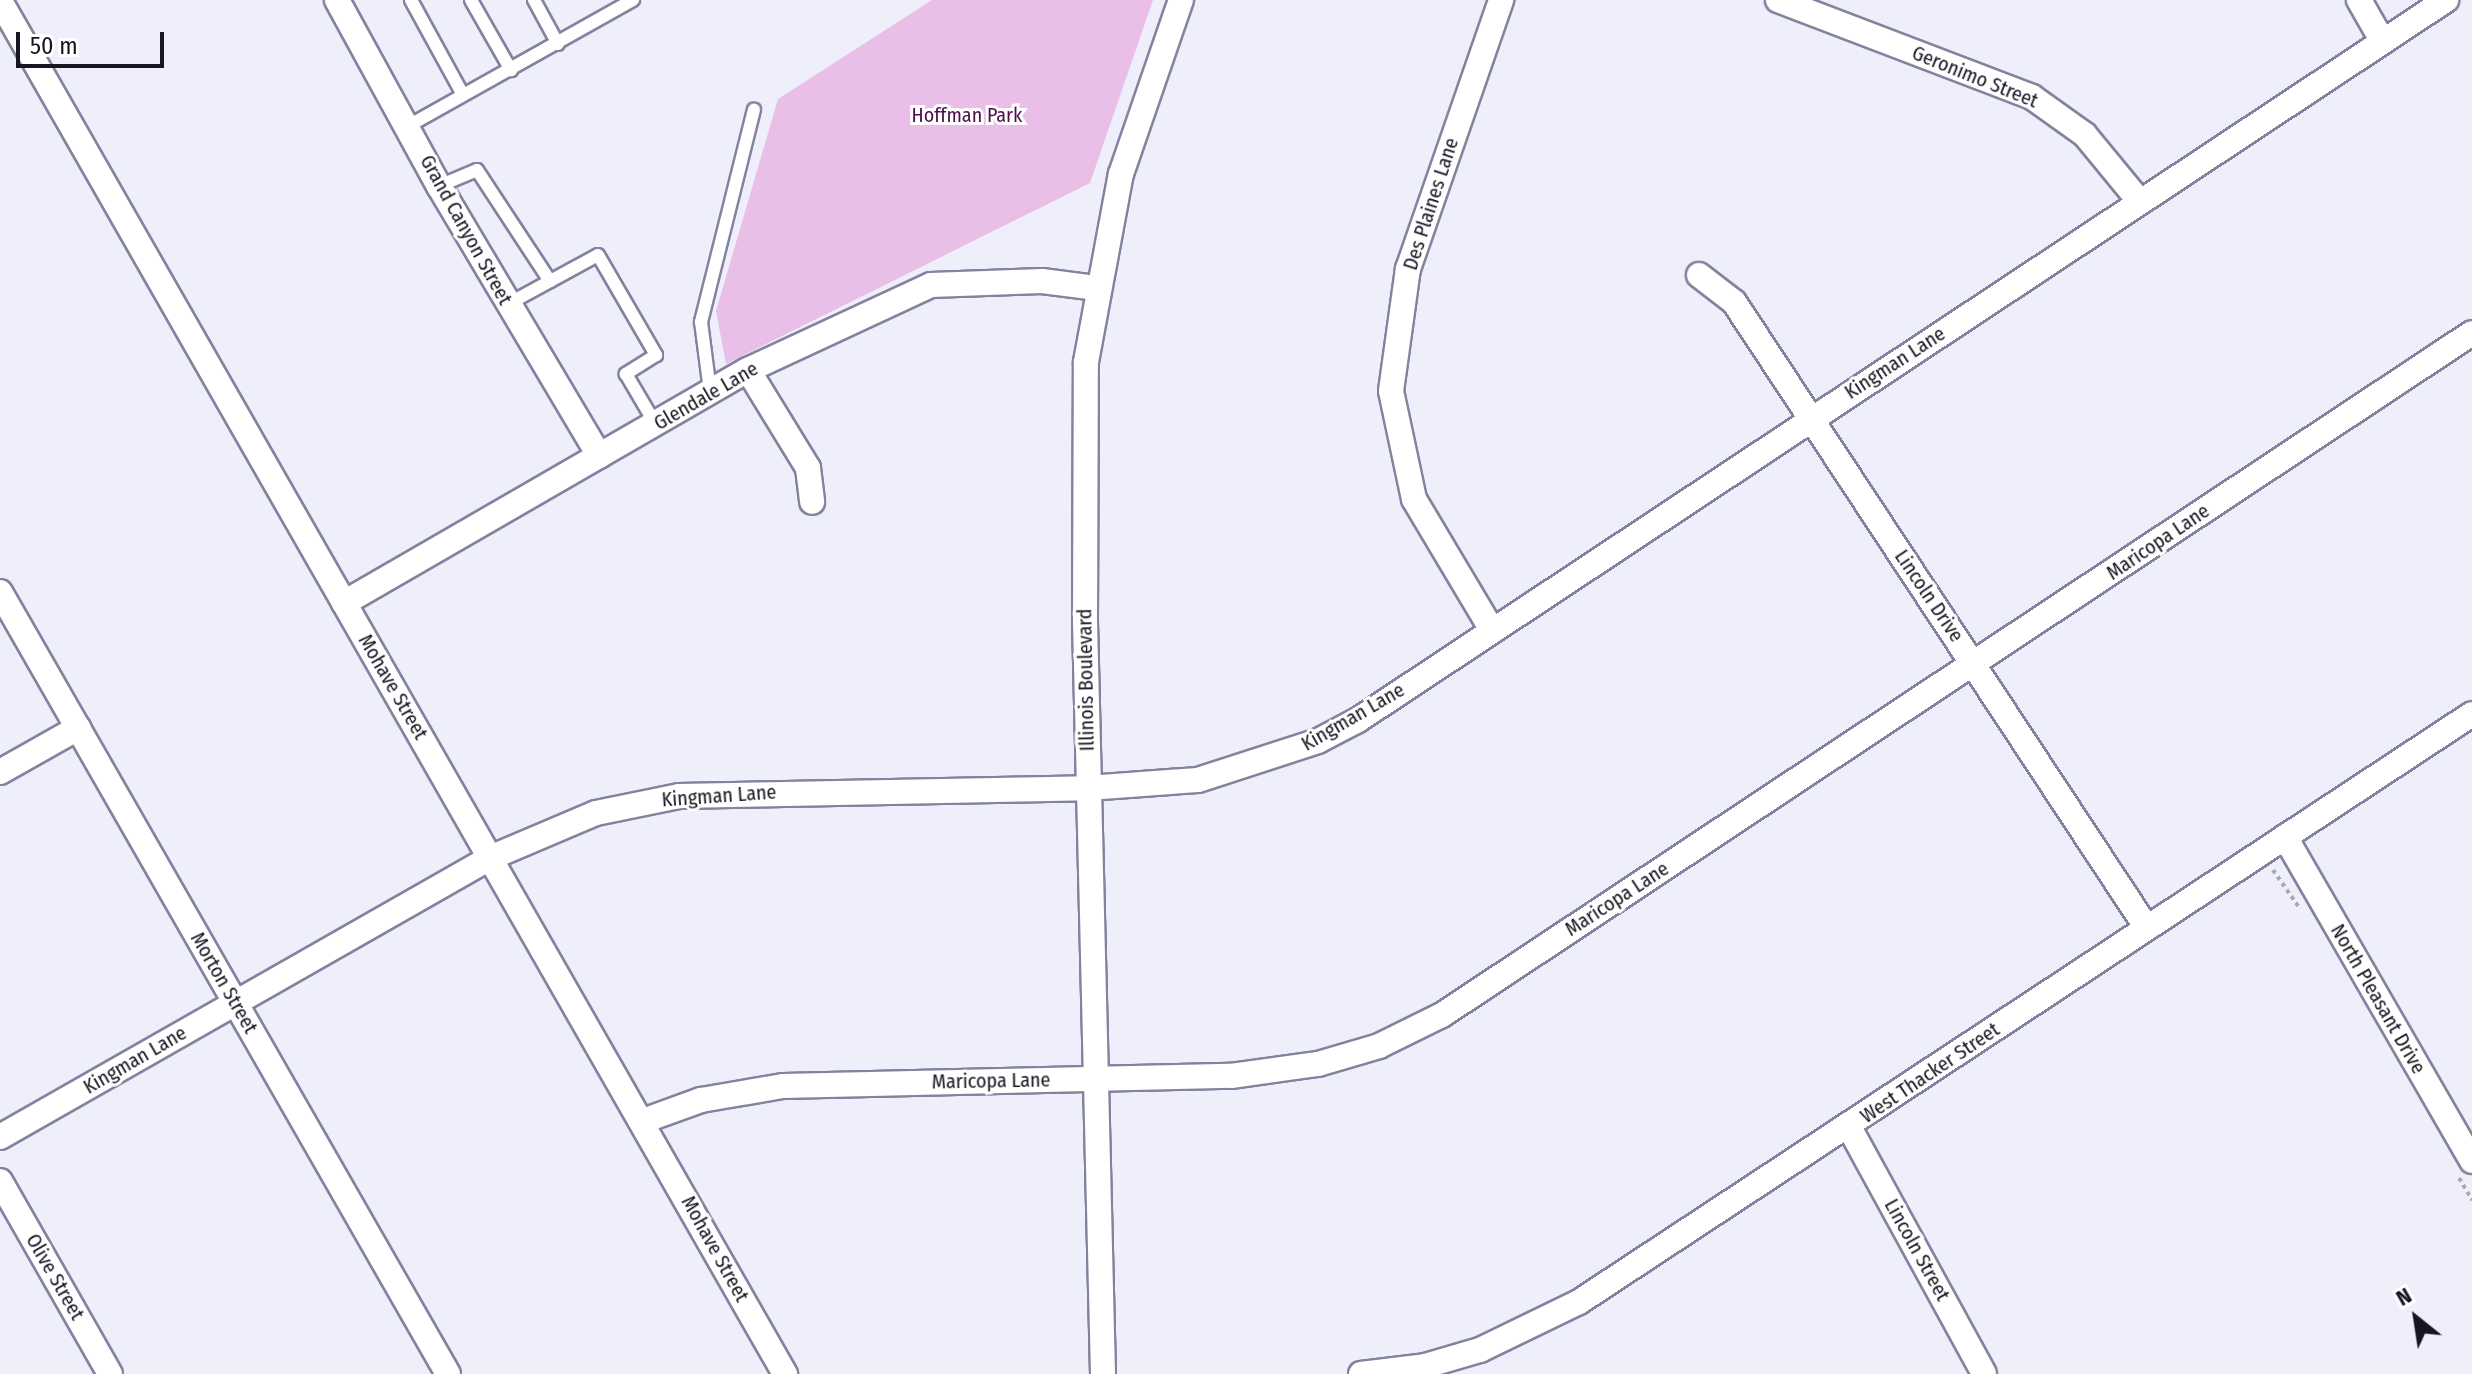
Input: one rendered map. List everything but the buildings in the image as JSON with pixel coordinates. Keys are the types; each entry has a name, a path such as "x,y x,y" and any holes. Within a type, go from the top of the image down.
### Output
{"street":[{"name":"Illinois Boulevard","path":"1103,1374 1088,788 1086,362 1096,288 1121,174 1181,0"},
{"name":"Des Plaines Lane","path":"1492,630 1414,499 1391,391 1408,269 1501,0"},
{"name":"Geronimo Street","path":"1778,0 2032,97 2085,135 2140,202"},
{"path":"2359,0 2383,42"},
{"name":"Kingman Lane","path":"0,1137 490,858 582,818 679,796 1088,788 1198,780 1288,754 1358,720 2446,0"},
{"name":"Mohave Street","path":"0,1 785,1374"},
{"name":"Grand Canyon Street","path":"344,2 439,186 599,456"},
{"name":"Lincoln Drive","path":"1699,275 1734,302 2147,928"},
{"name":"Glendale Lane","path":"344,603 748,370 931,285 1042,281 1096,288"},
{"name":"Maricopa Lane","path":"643,1121 701,1100 783,1086 1263,1073 1353,1055 1408,1033 1974,664 2472,333"},
{"path":"748,370 808,468 812,502"},
{"name":"Morton Street","path":"0,592 448,1374"},
{"name":"West Thacker Street","path":"1361,1374 1443,1362 1542,1324 1849,1127 2472,714"},
{"path":"0,772 78,728"},
{"name":"North Pleasant Drive","path":"2285,837 2472,1161"},
{"name":"Lincoln Street","path":"1849,1127 1984,1374"},
{"name":"Olive Street","path":"0,1181 110,1374"}],"lane":[{"path":"411,0 463,95"},
{"path":"471,0 511,70"},
{"path":"534,0 558,44"},
{"path":"410,125 633,0"},
{"path":"710,391 701,322 754,109"},
{"path":"439,186 477,170 550,281"},
{"path":"507,304 598,255 656,355 626,374 656,425"}],"green space":[{"name":"Hoffman Park","path":"932,0 1153,0 1090,183 726,364 716,311 778,99"}]}
